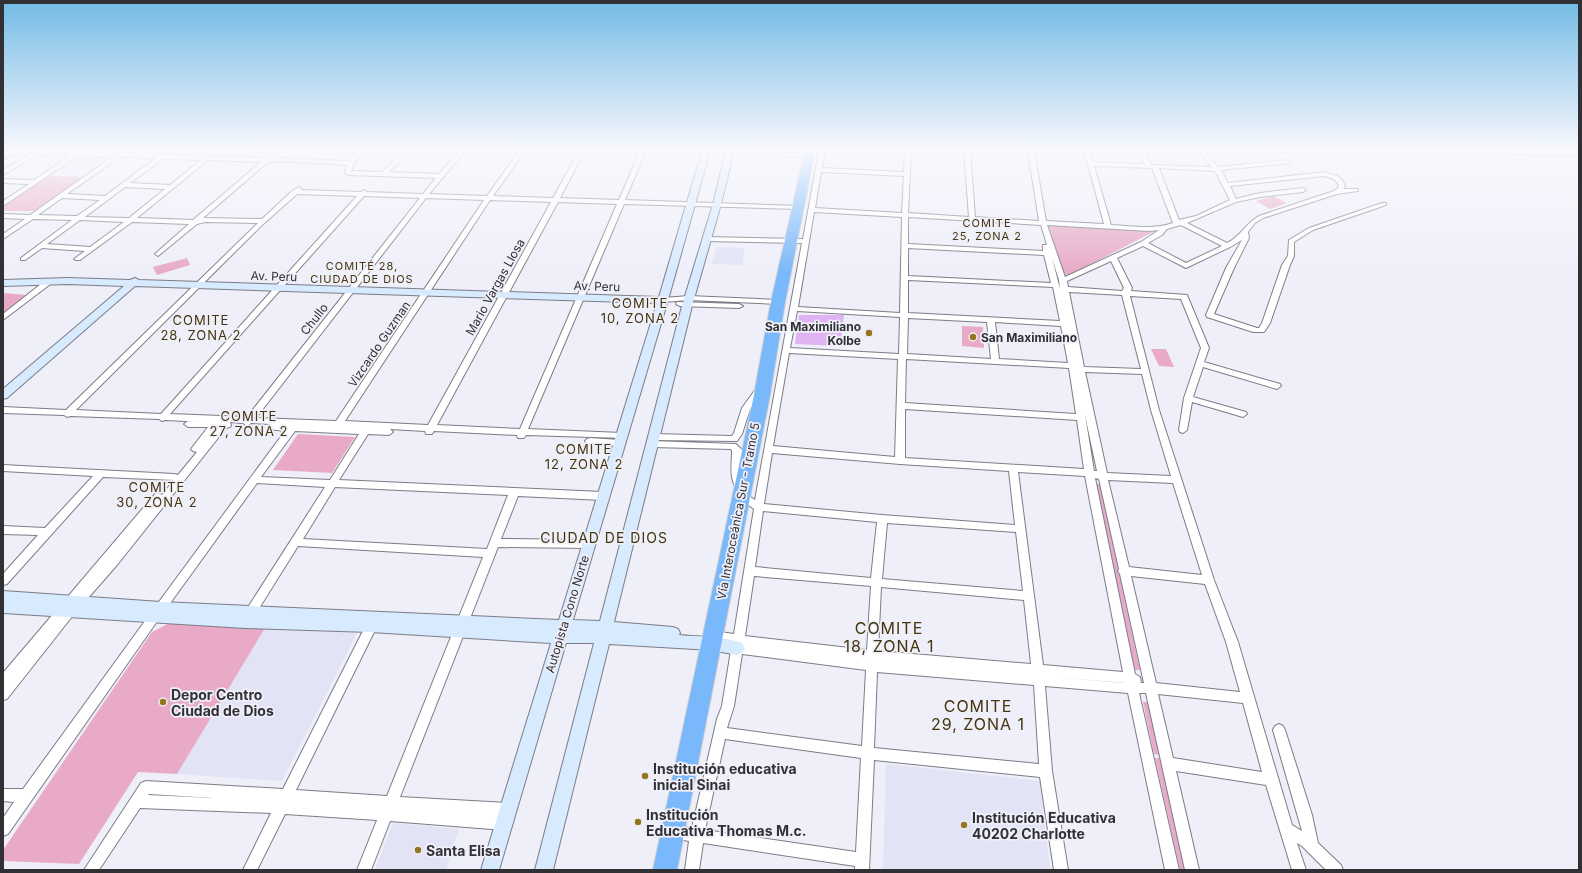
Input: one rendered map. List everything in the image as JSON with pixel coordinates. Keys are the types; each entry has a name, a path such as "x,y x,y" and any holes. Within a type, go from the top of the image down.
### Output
{"highway":[{"name":"Vía Interoceánica Sur - Tramo 5","path":"665,870 764,384 798,241 807,192"}],"main road":[{"name":"Autopista Cono Norte","path":"490,870 663,300 693,192"},
{"path":"544,870 652,440 688,302 721,192"},
{"path":"3,280 70,278 131,281"},
{"path":"3,389 131,281"},
{"path":"3,396 131,281"},
{"name":"Av. Peru","path":"3,283 131,281 663,300"},
{"path":"3,597 69,606 158,612 604,633 712,640 737,644"},
{"path":"3,607 69,606"}],"street":[{"path":"3,204 21,192"},
{"path":"3,236 66,192"},
{"path":"23,259 115,192"},
{"path":"78,260 131,220 164,192"},
{"path":"158,254 230,192"},
{"path":"203,284 261,224 298,192"},
{"path":"3,415 70,415 298,192"},
{"path":"322,192 718,204 1108,225 1149,229 1166,228 1182,223 1234,200 1288,192"},
{"name":"Chullo","path":"247,423 354,290 428,192"},
{"name":"Vizcardo Guzman","path":"337,427 493,192"},
{"name":"Mario Vargas Llosa","path":"430,430 560,192"},
{"path":"521,435 626,192"},
{"path":"804,208 810,192"},
{"path":"900,461 902,357 904,351 905,214 907,192"},
{"path":"970,192 972,218"},
{"path":"1034,192 1046,251 1061,285 1065,324 1085,397 1149,688 1192,870"},
{"path":"1036,192 1040,222 1061,285 1076,368 1080,417 1090,473 1132,684 1172,870"},
{"path":"1099,192 1108,225"},
{"path":"1163,192 1176,222 1182,223 1228,246"},
{"path":"1229,192 1234,200"},
{"path":"1143,243 1186,266 1237,241 1253,222 1261,217 1336,192"},
{"path":"157,419 362,193"},
{"path":"60,196 106,198"},
{"path":"1245,232 1246,238 1230,268 1210,315 1256,330 1261,330 1266,323 1286,265 1291,256 1291,241 1311,229 1384,204"},
{"path":"3,216 195,222 199,224 261,224"},
{"path":"1061,285 1160,234 1166,228"},
{"path":"707,239 798,241"},
{"path":"905,244 1046,251"},
{"path":"42,246 92,249"},
{"path":"1113,258 1128,288 1125,292 1144,372 1209,580 1232,642 1271,780 1300,870"},
{"path":"904,278 1061,285 1184,297 1205,348 1188,398 1183,430"},
{"path":"3,318 49,282"},
{"path":"663,300 1065,324"},
{"path":"692,870 697,836 723,719 728,706 758,507 786,350 783,306"},
{"path":"991,320 995,362"},
{"path":"786,350 1144,372"},
{"path":"1199,363 1278,386"},
{"path":"652,440 734,439 738,434 746,408 764,384"},
{"path":"1188,398 1243,414"},
{"path":"901,406 1080,417"},
{"path":"3,410 222,423 430,430 621,439"},
{"path":"157,419 222,423"},
{"path":"3,682 69,606 174,477 222,423"},
{"path":"3,695 69,606 113,562 222,423"},
{"path":"247,423 292,428 337,427 365,432 430,430"},
{"path":"3,829 292,428"},
{"path":"248,617 365,432"},
{"path":"652,440 733,446 737,450 737,483 742,492 758,507 882,519 1021,529"},
{"path":"768,449 900,461 1177,480"},
{"path":"3,468 174,477"},
{"path":"1013,468 1038,675 1046,771 1061,870"},
{"path":"3,581 100,474"},
{"path":"255,480 603,496"},
{"path":"364,870 514,493"},
{"path":"672,832 862,865 876,583 882,519"},
{"path":"3,530 47,532"},
{"path":"295,542 491,548 588,544"},
{"path":"748,571 1028,596"},
{"path":"1123,571 1209,580"},
{"path":"250,870 372,622"},
{"path":"737,644 872,661 1132,684 1149,688 1247,698"},
{"path":"1279,730 1305,815 1312,845"},
{"path":"721,733 868,754 1046,771"},
{"path":"1167,763 1271,780"},
{"path":"3,795 27,796"},
{"path":"91,870 137,801 284,801 506,816"},
{"path":"1287,830 1312,845 1336,870"}],"shaded area":[{"path":"26,192 63,192 37,210 3,211 3,207"},
{"path":"1273,196 1287,203 1270,209 1256,201"},
{"path":"1048,225 1155,231 1078,271 1067,275 1064,273"},
{"path":"716,247 745,248 742,265 712,264"},
{"path":"187,258 190,265 157,275 153,267"},
{"path":"3,293 27,295 3,313"},
{"name":"San Maximiliano","path":"962,326 983,327 984,348 962,346"},
{"path":"1151,349 1166,349 1174,367 1159,366"},
{"path":"298,434 355,437 332,473 273,470"},
{"path":"1096,484 1100,484 1140,670 1135,670"},
{"name":"Depor Centro Ciudad de Dios","path":"173,621 265,628 177,774 138,772 79,864 3,861 3,850 152,632"},
{"path":"265,628 357,633 282,781 177,774"},
{"path":"1143,702 1148,702 1160,755 1154,754"},
{"path":"1155,758 1160,758 1185,870 1180,870"},
{"name":"Institución Educativa 40202 Charlotte","path":"886,764 1040,781 1050,870 883,870"},
{"name":"Santa Elisa","path":"393,823 459,829 446,870 375,870"}],"building":[{"path":"799,315 844,315 840,346 795,344"}],"place":[{"name":"San Maximiliano Kolbe","path":"869,333"},
{"name":"San Maximiliano","path":"973,337"},
{"name":"Depor Centro Ciudad de Dios","path":"163,702"},
{"name":"Institución educativa inicial Sinai","path":"645,776"},
{"name":"Institución Educativa Thomas M.c.","path":"638,822"},
{"name":"Institución Educativa 40202 Charlotte","path":"964,825"},
{"name":"Santa Elisa","path":"418,850"}],"district":[{"name":"COMITE 25, ZONA 2","path":"987,229"},
{"name":"COMITÉ 28, CIUDAD DE DIOS","path":"362,272"},
{"name":"COMITE 10, ZONA 2","path":"640,310"},
{"name":"COMITE 28, ZONA 2","path":"201,328"},
{"name":"COMITE 27, ZONA 2","path":"249,424"},
{"name":"COMITE 12, ZONA 2","path":"584,456"},
{"name":"COMITE 30, ZONA 2","path":"157,494"},
{"name":"CIUDAD DE DIOS","path":"604,537"},
{"name":"COMITE 18, ZONA 1","path":"889,637"},
{"name":"COMITE 29, ZONA 1","path":"978,715"}]}
